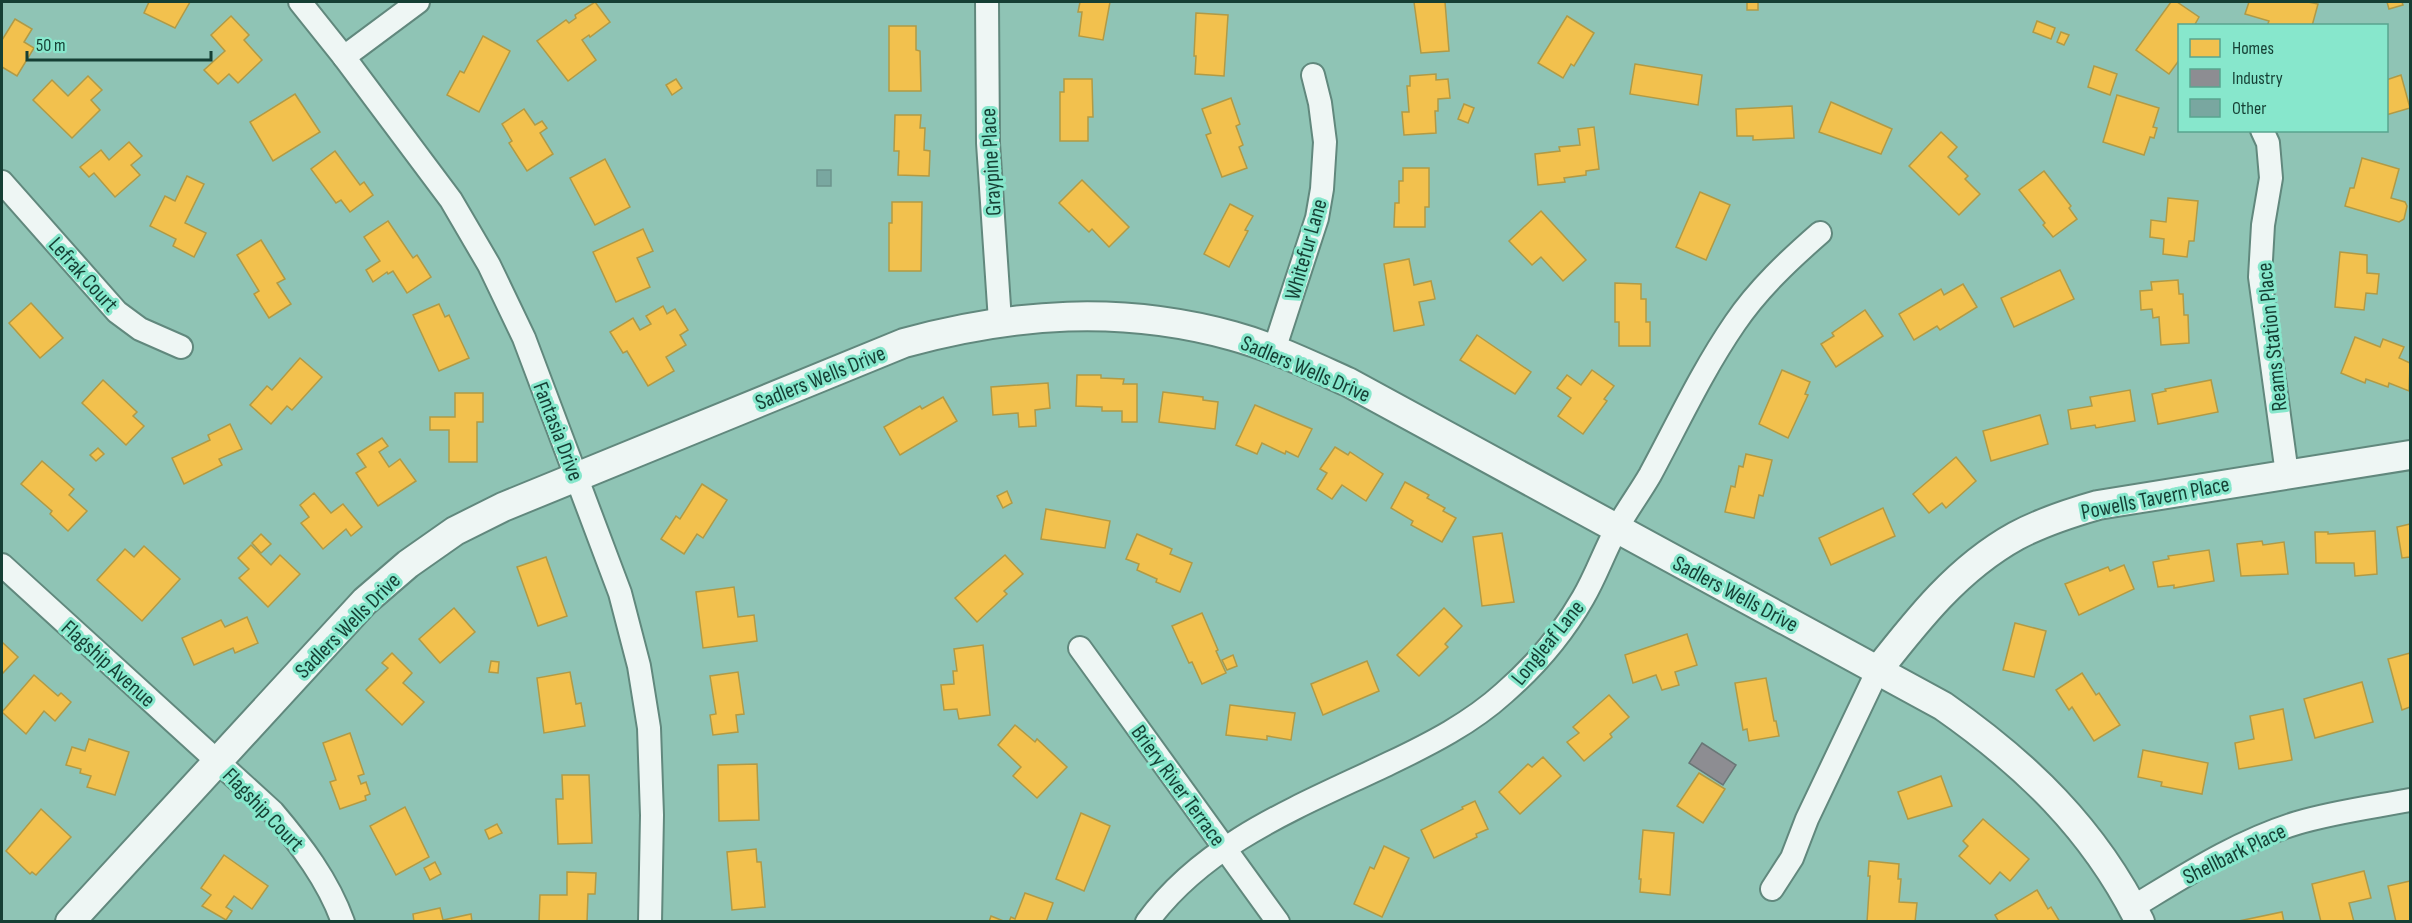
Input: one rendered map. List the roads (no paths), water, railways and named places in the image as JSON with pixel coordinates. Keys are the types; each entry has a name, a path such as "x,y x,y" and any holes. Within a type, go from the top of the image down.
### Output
{"street":[{"name":"Fantasia Drive","path":"300,2 451,200 489,265 524,338 620,593 639,666 649,728 652,815 650,921"},
{"path":"344,57 418,2"},
{"name":"Graypine Place","path":"987,2 988,143 1000,321"},
{"name":"Whitefur Lane","path":"1274,350 1317,218 1322,189 1325,142 1320,103 1313,75"},
{"name":"Reams Station Place","path":"2263,132 2268,143 2271,178 2260,277 2287,474"},
{"name":"Lefrak Court","path":"2,182 117,312 140,329 181,347"},
{"name":"Longleaf Lane","path":"1147,921 1188,877 1225,848 1263,824 1429,744 1474,717 1504,693 1538,659 1565,626 1584,596 1616,529 1648,479 1713,358 1735,323 1785,263 1820,233"},
{"name":"Sadlers Wells Drive","path":"70,921 365,601 408,564 455,531 503,507 904,343 957,328 1000,321 1099,315 1158,321 1232,336 1274,350 1348,382 1952,712 1988,737 2032,776 2073,818 2100,854 2137,914"},
{"name":"Powells Tavern Place","path":"1772,889 1792,858 1807,819 1878,670 1939,595 1971,565 2016,536 2056,518 2098,505 2410,455"},
{"name":"Flagship Avenue","path":"2,565 218,761"},
{"name":"Briery River Terrace","path":"1080,648 1278,921"},
{"name":"Flagship Court","path":"218,761 273,812 300,843 322,878 343,921"},
{"name":"Shellbark Place","path":"2137,914 2211,860 2261,836 2299,823 2410,800"}]}
